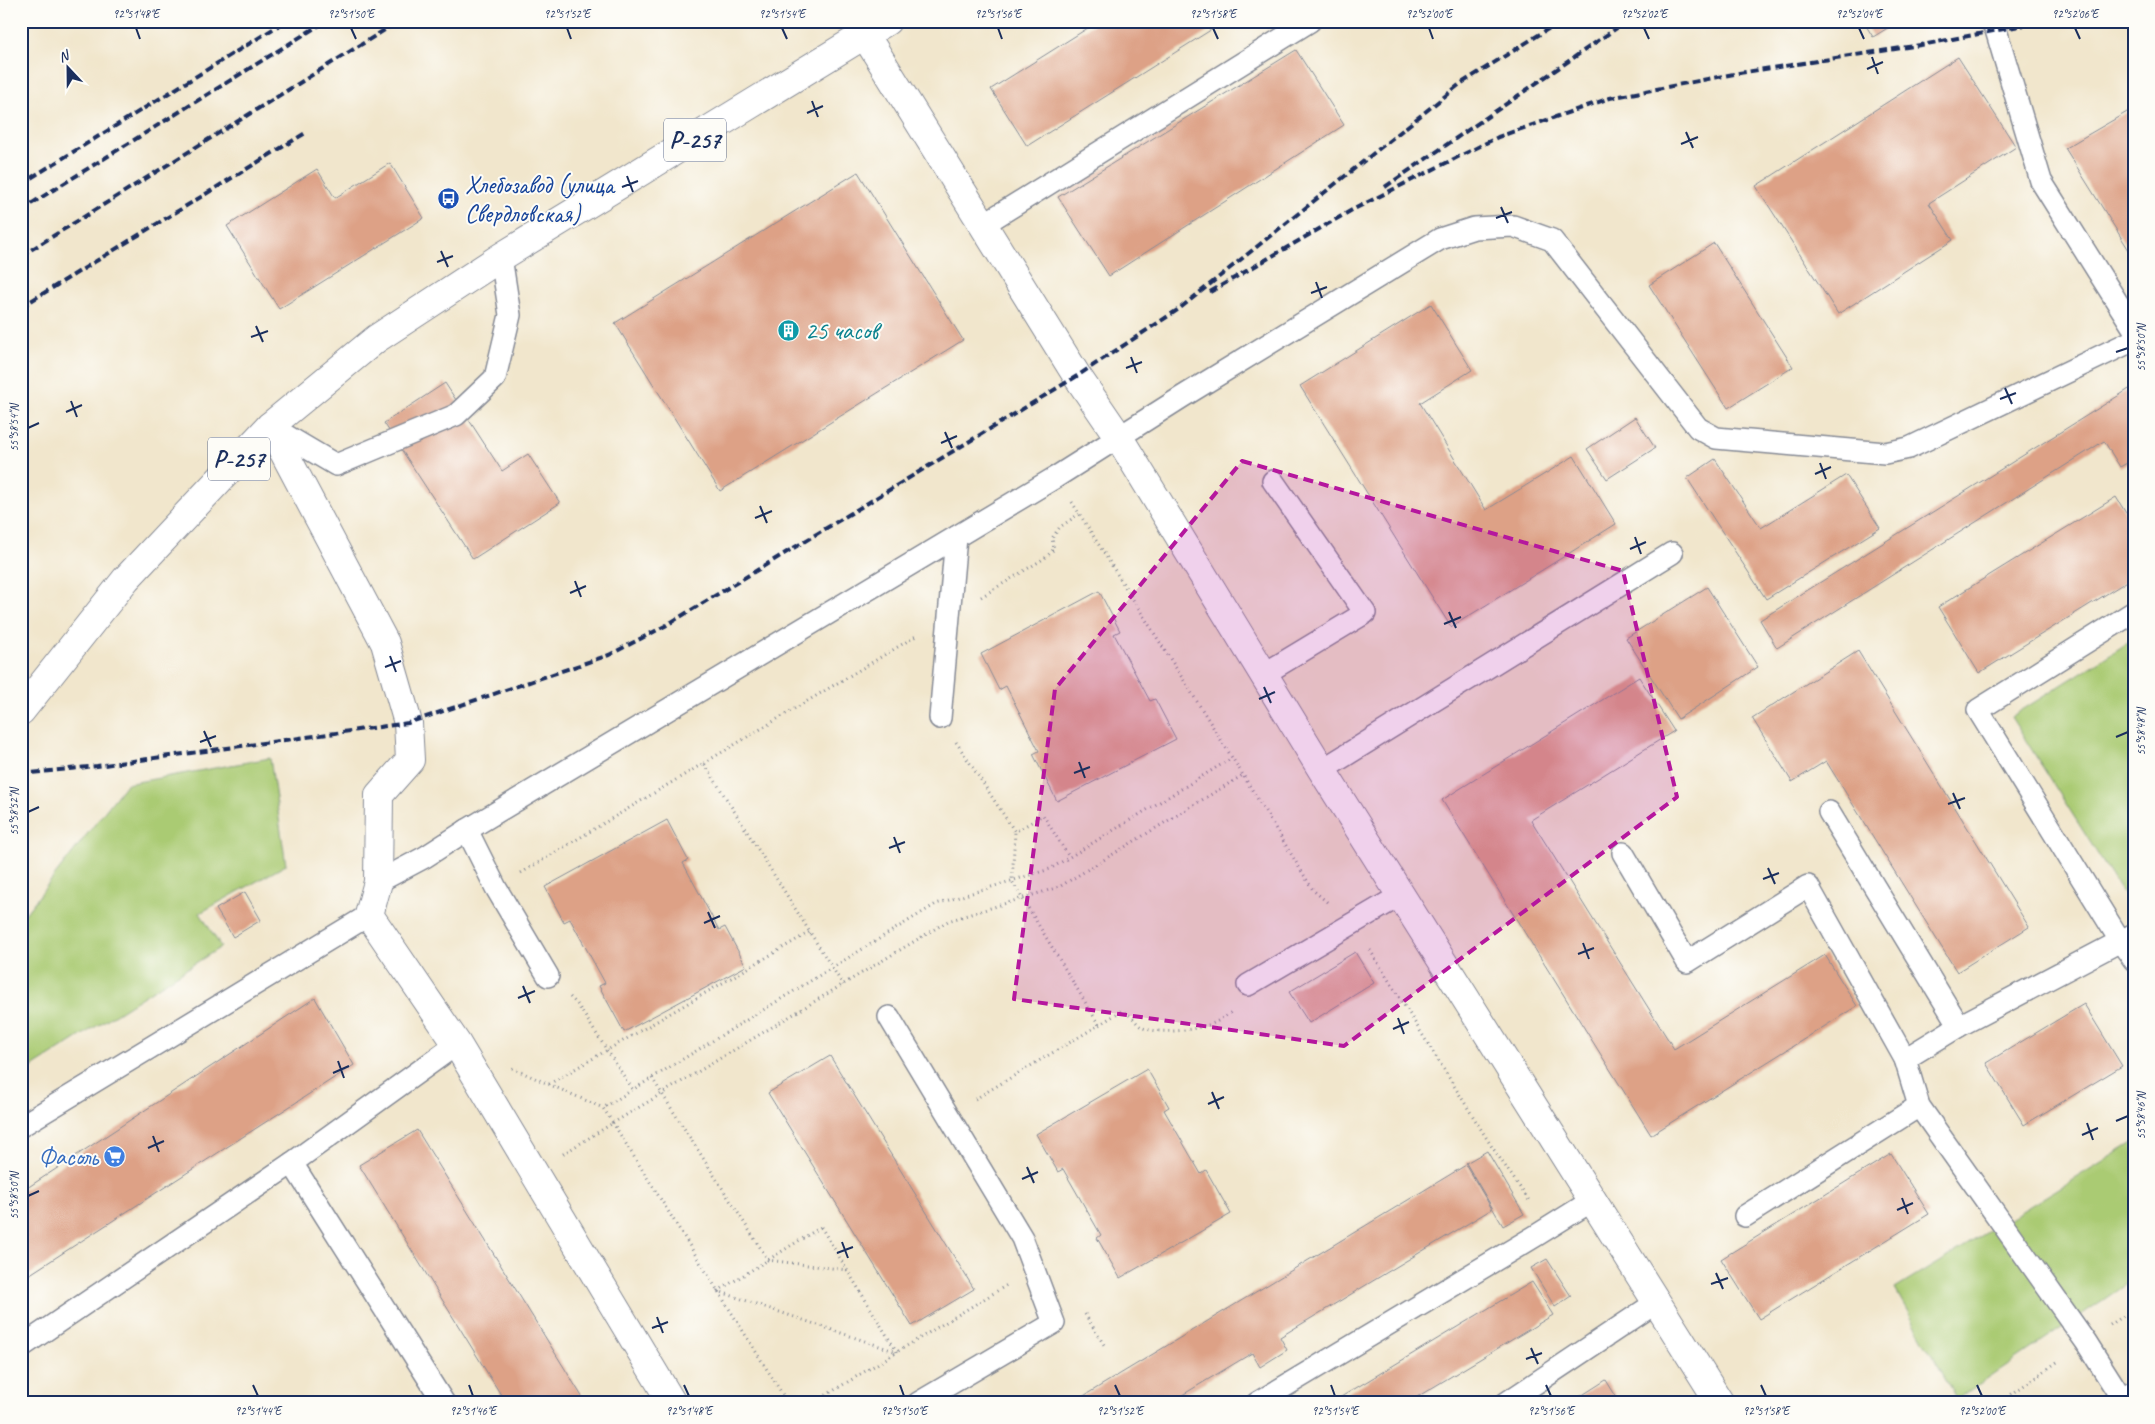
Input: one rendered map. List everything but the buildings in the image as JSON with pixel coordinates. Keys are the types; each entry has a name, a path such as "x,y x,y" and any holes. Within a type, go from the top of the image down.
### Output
{"main road":[{"path":"876,28 984,224 1077,376 1118,436 1322,770 1720,1403"},
{"name":"Р-257","path":"21,711 126,579 270,426 376,338 501,257 876,28"},
{"path":"270,426 385,643 408,723 410,760 379,794 378,882 369,915 457,1044 672,1403"}],"lane":[{"path":"984,224 1310,21"},
{"path":"1991,21 1996,30 2041,181 2134,329"},
{"path":"378,882 425,857 466,830 956,537 1440,239 1474,228 1513,226 1552,240 1698,428 1716,438 1886,454 1909,448 2134,340"},
{"path":"270,426 336,465 456,415 495,378 510,315 501,257"},
{"path":"1264,674 1365,613 1273,481"},
{"path":"940,718 956,537"},
{"path":"1322,770 1672,553"},
{"path":"2134,612 1978,710 2127,938 2134,960"},
{"path":"1829,812 1959,1026"},
{"path":"466,830 496,888 548,976"},
{"path":"1624,853 1687,962 1808,886 1905,1059 1919,1106 2127,1400"},
{"path":"1248,985 1401,895"},
{"path":"21,1126 369,915"},
{"path":"1905,1059 1959,1026 2127,938"},
{"path":"890,1017 1022,1238 1054,1323 918,1403"},
{"path":"21,1347 292,1163 457,1044"},
{"path":"1745,1216 1919,1106"},
{"path":"292,1163 444,1403"},
{"path":"1257,1403 1594,1200"},
{"path":"1506,1403 1657,1302"}],"path":[{"path":"1056,476 1313,890 1353,923 1492,1147 1548,1229"},
{"path":"496,888 1045,558 1054,549 1052,538 1060,527 1079,514"},
{"path":"940,718 1015,832 1012,881 1099,1025"},
{"path":"603,1108 936,904 1050,869 1232,758"},
{"path":"704,763 843,985"},
{"path":"534,1172 948,921 1059,887 1243,775"},
{"path":"1015,832 1043,815 1069,857"},
{"path":"549,1084 810,932"},
{"path":"548,976 578,1004 633,1090"},
{"path":"968,1103 1121,1011 1131,1014 1144,1029 1159,1031 1194,1029 1216,1022 1233,1011 1246,997 1248,985"},
{"path":"457,1044 603,1108 788,1403"},
{"path":"652,1078 768,1260"},
{"path":"718,1291 821,1227 897,1352"},
{"path":"768,1260 847,1270"},
{"path":"813,1403 1033,1270"},
{"path":"718,1291 897,1352"},
{"path":"1081,1308 1106,1348"}],"highlighted area":[{"path":"1242,461 1623,571 1677,797 1344,1046 1014,999 1055,689"}],"green space":[{"path":"2134,639 2134,903 2130,905 2011,717"},
{"path":"270,758 286,865 200,913 221,947 21,1074 21,919 126,784"},
{"path":"2134,1142 2134,1279 1957,1399 1895,1289"}],"railway":[{"path":"21,184 286,21"},
{"path":"21,210 326,21"},
{"path":"21,256 399,21"},
{"path":"21,774 97,766 408,723 609,655 665,626 1077,376 1179,309 1460,84 1561,21"},
{"path":"1385,187 1627,21"},
{"path":"1210,292 1352,210 1498,137 1610,98 1739,73 1927,44 2045,21"},
{"path":"21,307 307,132"}],"place":[{"name":"Хлебозавод (улица Свердловская)","path":"449,199"},
{"name":"25 часов","path":"789,331"},
{"name":"Фасоль","path":"114,1157"}]}
